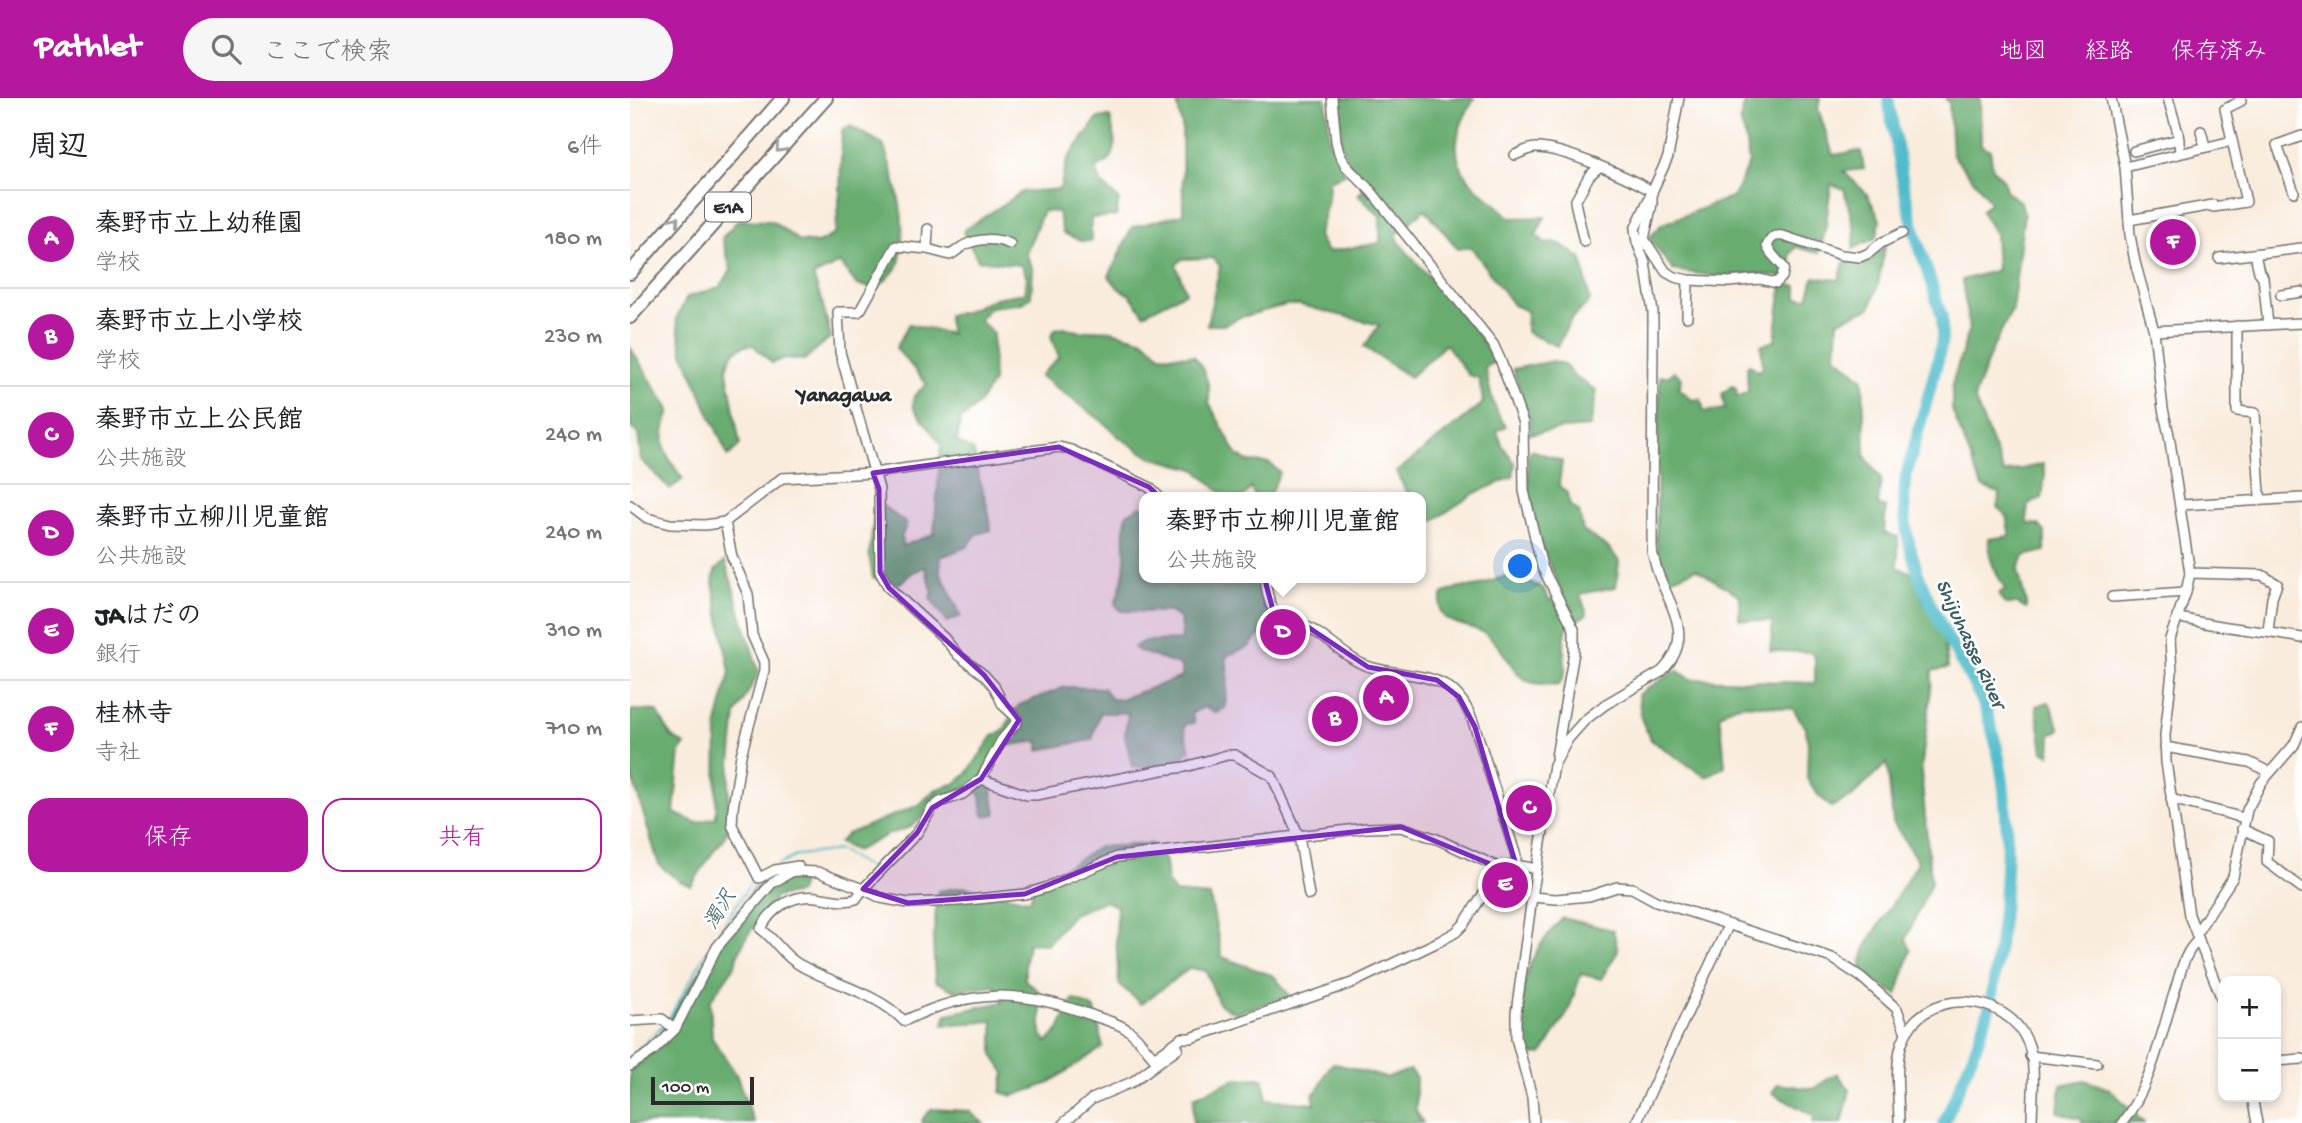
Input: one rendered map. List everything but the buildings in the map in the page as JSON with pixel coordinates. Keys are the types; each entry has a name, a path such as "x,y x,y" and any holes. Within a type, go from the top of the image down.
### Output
{"highway":[{"name":"E1A","path":"630,273 783,98"},
{"name":"E1A","path":"630,317 826,98"}],"street":[{"path":"1332,98 1336,141 1346,166 1371,191 1493,344 1500,359 1523,423 1524,491 1542,567 1569,617 1575,640 1536,869 1516,1013 1516,1038 1532,1097 1534,1123"},
{"path":"1554,765 1568,739 1585,720 1668,665 1679,637 1678,618 1660,580 1650,535 1653,312 1645,263 1635,235 1668,157 1679,98"},
{"path":"2111,98 2125,167 2135,262 2154,331 2163,409 2181,505 2190,573 2170,639 2172,672 2165,747 2171,799 2189,915 2218,989"},
{"path":"2168,98 2180,152"},
{"path":"2129,220 2246,202 2225,109 2241,101 2240,98"},
{"path":"2202,131 2205,146"},
{"path":"2294,192 2277,145 2302,136"},
{"path":"2134,151 2179,139"},
{"path":"2125,167 2232,141"},
{"path":"1515,155 1534,148 1568,154 1634,180 1652,191"},
{"path":"1584,242 1575,202 1589,176 1599,167"},
{"path":"1652,191 1653,204 1644,239 1666,272 1688,280 1729,282 1760,279 1776,283 1782,277 1784,268 1779,260 1771,255 1767,246 1775,235 1841,255 1860,257 1902,233"},
{"path":"927,249 928,229"},
{"path":"1010,244 985,239 964,246 950,255 927,249 896,246 861,309 858,312 838,312 840,352 879,489 880,572 889,588 994,686 1003,705 1017,718 1017,722 1001,741 981,779 963,794 940,802 932,808 917,833 856,899 837,901 815,897 788,901 778,906 765,919 761,929 780,945 782,951 793,961 825,978 863,992 904,1021 957,1000 975,996 1010,995 1072,1008 1120,1026 1129,1031 1154,1058 1182,1038 1191,1038"},
{"path":"2219,258 2302,248"},
{"path":"2255,254 2259,272 2263,277 2268,325"},
{"path":"1684,312 1688,280"},
{"path":"2286,292 2302,292"},
{"path":"2154,331 2302,323"},
{"path":"2237,327 2237,415 2255,413 2262,499"},
{"path":"630,505 647,518 670,524 705,525 725,522 782,478 873,473 1059,447 1072,450 1153,492"},
{"path":"2181,505 2302,498"},
{"path":"725,522 732,557 747,594 752,635 764,662 764,671 741,755 732,825 759,878 775,870 797,865 810,871"},
{"path":"2190,573 2262,575 2277,584 2272,598 2268,631"},
{"path":"1266,583 1273,610 1281,617 1308,627 1368,667 1437,680 1459,697 1471,715 1516,856 1516,865"},
{"path":"2175,592 2177,616"},
{"path":"2112,597 2186,592"},
{"path":"2177,616 2221,626 2302,638"},
{"path":"2122,1123 2136,1104 2148,1074 2191,946 2233,877 2244,818 2269,772 2298,747 2302,727"},
{"path":"2165,747 2249,762 2269,772"},
{"path":"981,779 1036,795 1235,755 1272,776 1299,836 1309,895"},
{"path":"2171,799 2244,818"},
{"path":"630,1066 653,1051 675,1029 717,947 772,883 793,872 818,872 881,898 908,903 958,901 1025,894 1117,857 1366,828 1401,827 1437,839 1500,868 1516,865 1536,869"},
{"path":"2242,829 2268,841 2267,862 2302,888"},
{"path":"1065,1123 1092,1099 1132,1082 1191,1038 1352,983 1456,932 1500,868"},
{"path":"1532,897 1556,899 1589,896 1616,887 1632,888 1656,901 1832,958 1878,990 1897,1009 1906,1033"},
{"path":"1636,1123 1728,926"},
{"path":"1899,1123 1899,1053 1906,1033 1925,1012 1938,1005 1961,1000 1998,1010 2012,1020 2027,1042 2031,1056 2032,1123"},
{"path":"630,1021 662,1019 675,1029"},
{"path":"2031,1056 2097,1064"},
{"path":"2281,1060 2302,1059"},
{"path":"2253,1102 2257,1123"}],"highlighted area":[{"path":"1059,447 1149,487 1212,546 1256,547 1273,610 1281,617 1308,627 1368,667 1437,680 1459,697 1475,727 1516,865 1500,868 1401,827 1117,857 1025,894 908,903 863,889 917,833 932,808 981,779 1019,720 984,675 889,588 880,572 879,489 873,473"}],"green space":[{"path":"1176,98 1326,98 1330,141 1345,174 1329,180 1328,200 1318,236 1327,252 1380,243 1380,216 1358,195 1370,182 1352,170 1342,146 1339,98 1475,98 1457,139 1458,159 1462,170 1474,185 1510,218 1545,217 1536,235 1546,243 1559,243 1582,259 1590,301 1572,318 1557,346 1526,332 1527,311 1513,305 1471,247 1458,249 1425,209 1396,235 1401,245 1470,323 1495,361 1485,368 1495,406 1506,426 1497,431 1502,445 1515,463 1513,477 1475,493 1426,525 1426,492 1406,492 1396,472 1483,401 1479,378 1468,375 1446,344 1410,377 1364,347 1379,325 1300,305 1286,305 1238,318 1224,325 1207,325 1220,266 1213,258 1182,259 1176,265 1186,292 1144,314 1130,295 1119,289 1109,276 1132,227 1183,214 1182,126"},
{"path":"1746,98 1820,98 1818,108 1833,155 1861,151 1864,169 1843,171 1867,194 1880,219 1877,237 1853,249 1855,232 1844,189 1831,184 1825,232 1819,253 1796,247 1790,255 1794,278 1758,274 1714,276 1673,270 1649,238 1662,224 1734,196 1749,162 1740,121"},
{"path":"1945,98 1980,98 1981,145 1990,150 1993,169 2004,180 2006,192 2021,202 2024,214 2012,310 1993,347 1974,398 2004,473 2043,464 2045,474 2042,499 2028,504 2027,523 2039,525 2045,532 2045,551 2024,556 2018,570 2026,609 2017,604 2005,604 1998,594 2005,589 1991,559 1989,539 2010,536 2006,516 1998,507 1999,493 1982,487 1952,410 1952,384 1969,330 1962,280 1997,270 1995,234 1981,211 1990,203 1952,154 1949,103"},
{"path":"1110,117 1115,147 1110,159 1096,168 1101,183 1119,200 1116,216 1091,218 1091,241 1081,241 1063,233 1058,212 1043,211 1026,253 1033,270 1031,296 1022,303 990,307 979,320 993,333 993,382 978,404 960,421 957,442 974,451 991,530 977,534 967,547 941,557 940,571 961,616 947,622 930,598 933,593 925,567 913,572 899,584 873,578 869,555 874,514 883,506 907,524 902,535 902,546 934,534 941,444 913,407 914,396 927,384 896,348 909,324 950,334 948,315 965,312 995,298 1025,293 1027,277 1021,265 978,260 963,231 1022,192 1060,189 1067,160 1098,118"},
{"path":"850,126 883,144 900,202 903,233 899,263 878,288 857,285 840,263 813,276 831,337 804,360 785,358 772,363 753,345 734,352 727,371 740,445 728,456 683,353 676,319 687,297 720,287 731,270 722,238 738,220 772,221 799,241 818,243 835,234 840,193 842,130"},
{"path":"1885,247 1878,285 1870,308 1838,321 1836,356 1863,379 1865,456 1881,479 1878,505 1886,508 1884,533 1898,537 1898,568 1908,571 1916,578 1922,598 1944,638 1948,668 1932,671 1921,771 1931,883 1906,939 1911,950 1897,995 1860,970 1866,946 1918,862 1893,822 1887,763 1852,797 1831,807 1807,779 1806,728 1793,709 1753,704 1734,707 1719,717 1725,766 1706,777 1651,740 1642,721 1638,695 1676,670 1691,679 1815,683 1815,657 1810,652 1770,651 1773,622 1739,619 1740,596 1696,569 1667,580 1659,559 1656,540 1660,376 1669,376 1674,371 1682,378 1679,388 1692,400 1701,399 1704,412 1725,409 1722,394 1732,386 1736,388 1737,397 1748,392 1749,364 1758,371 1763,368 1761,345 1775,341 1782,285 1797,286 1797,298 1808,298 1814,277 1839,280 1844,262 1863,261"},
{"path":"1064,327 1081,332 1112,331 1144,340 1161,355 1194,356 1203,368 1209,387 1209,403 1237,455 1249,462 1269,463 1280,472 1271,492 1253,492 1251,488 1247,492 1220,492 1195,469 1150,457 1119,437 1102,421 1040,376 1059,357 1051,337 1055,329"},
{"path":"630,347 670,411 664,431 664,447 683,479 670,489 641,460 638,434 630,427"},
{"path":"1553,361 1563,364 1575,377 1597,391 1590,427 1529,434 1531,422 1513,369"},
{"path":"1532,450 1562,461 1559,486 1568,493 1570,506 1579,512 1583,531 1609,548 1619,561 1616,587 1580,594 1587,614 1567,627 1564,643 1565,669 1559,684 1531,682 1522,677 1487,635 1446,619 1440,605 1443,594 1459,587 1475,587 1511,574 1543,588 1550,601 1563,594 1541,546 1529,495 1528,454"},
{"path":"1139,507 1139,583 1261,583 1266,607 1273,620 1249,647 1226,656 1228,675 1225,708 1216,713 1204,707 1192,713 1194,723 1186,724 1184,729 1190,750 1185,756 1171,763 1132,767 1125,735 1128,713 1100,713 1092,740 1039,750 1039,741 1005,746 989,773 996,814 984,816 980,794 968,786 933,801 920,820 908,828 856,851 839,843 847,834 919,805 935,790 956,783 966,775 993,736 1002,732 1019,705 1065,687 1103,688 1111,699 1120,699 1182,677 1181,666 1134,647 1144,641 1182,640 1180,619 1170,612 1121,611 1115,604 1124,572 1127,514"},
{"path":"725,561 759,673 736,714 729,783 728,828 724,839 691,886 679,881 659,865 630,770 630,713 632,710 657,711 671,736 685,745 680,752 674,813 697,823 716,817 717,724 730,672 713,583 715,571"},
{"path":"2049,702 2060,729 2051,735 2050,755 2043,751 2036,706"},
{"path":"1152,844 1165,861 1167,881 1175,893 1210,896 1222,957 1274,976 1291,997 1235,1013 1219,1004 1206,971 1190,968 1141,1004 1119,984 1117,906 1104,901 1073,914 1047,944 1028,943 1025,962 1025,980 1041,993 1041,1034 1047,1042 1059,1030 1073,999 1095,1009 1103,1047 1047,1084 1013,1096 1001,1092 1005,1073 993,1055 993,1021 943,1025 947,1014 1003,1002 994,985 955,991 935,981 933,940 938,891 965,887 1030,900 1035,882 1049,877 1099,847"},
{"path":"798,877 802,882 799,893 776,897 747,936 735,965 710,1001 712,1038 736,1074 754,1123 630,1123 630,1071 642,1062 753,889 766,881"},
{"path":"1563,918 1613,930 1618,951 1601,979 1581,974 1568,1012 1542,1054 1534,1055 1525,1046 1522,1004 1525,980 1537,951"},
{"path":"1333,1063 1386,1078 1410,1070 1416,1078 1416,1111 1423,1123 1193,1123 1194,1097 1235,1079 1263,1078 1267,1099 1315,1104 1313,1094"},
{"path":"1837,1073 1850,1090 1842,1123 1813,1123 1814,1116 1772,1093 1778,1084 1813,1089"},
{"path":"2084,1080 2110,1089 2144,1123 2082,1123 2082,1119 2058,1112 2061,1085"},
{"path":"932,1109 969,1111 983,1123 922,1123"}],"waterway":[{"name":"Shijuhasse River","path":"1888,98 1903,183 1916,236 1942,317 1938,360 1906,476 1906,524 1910,546 1925,591 1986,711 2001,770 2007,831 2005,892 1991,999 1975,1050 1944,1123"},
{"name":"濁沢","path":"778,865 798,855 839,850 873,870"},
{"name":"濁沢","path":"668,1020 707,951 751,882 755,880"},
{"name":"濁沢","path":"630,1058 664,1024"}],"place":[{"name":"桂林寺","path":"2173,242"},
{"name":"秦野市立柳川児童館","path":"1283,632"},
{"name":"秦野市立上幼稚園","path":"1386,698"},
{"name":"秦野市立上小学校","path":"1335,719"},
{"name":"秦野市立上公民館","path":"1529,808"},
{"name":"JAはだの","path":"1505,885"}],"district":[{"name":"Yanagawa","path":"844,394"}]}
